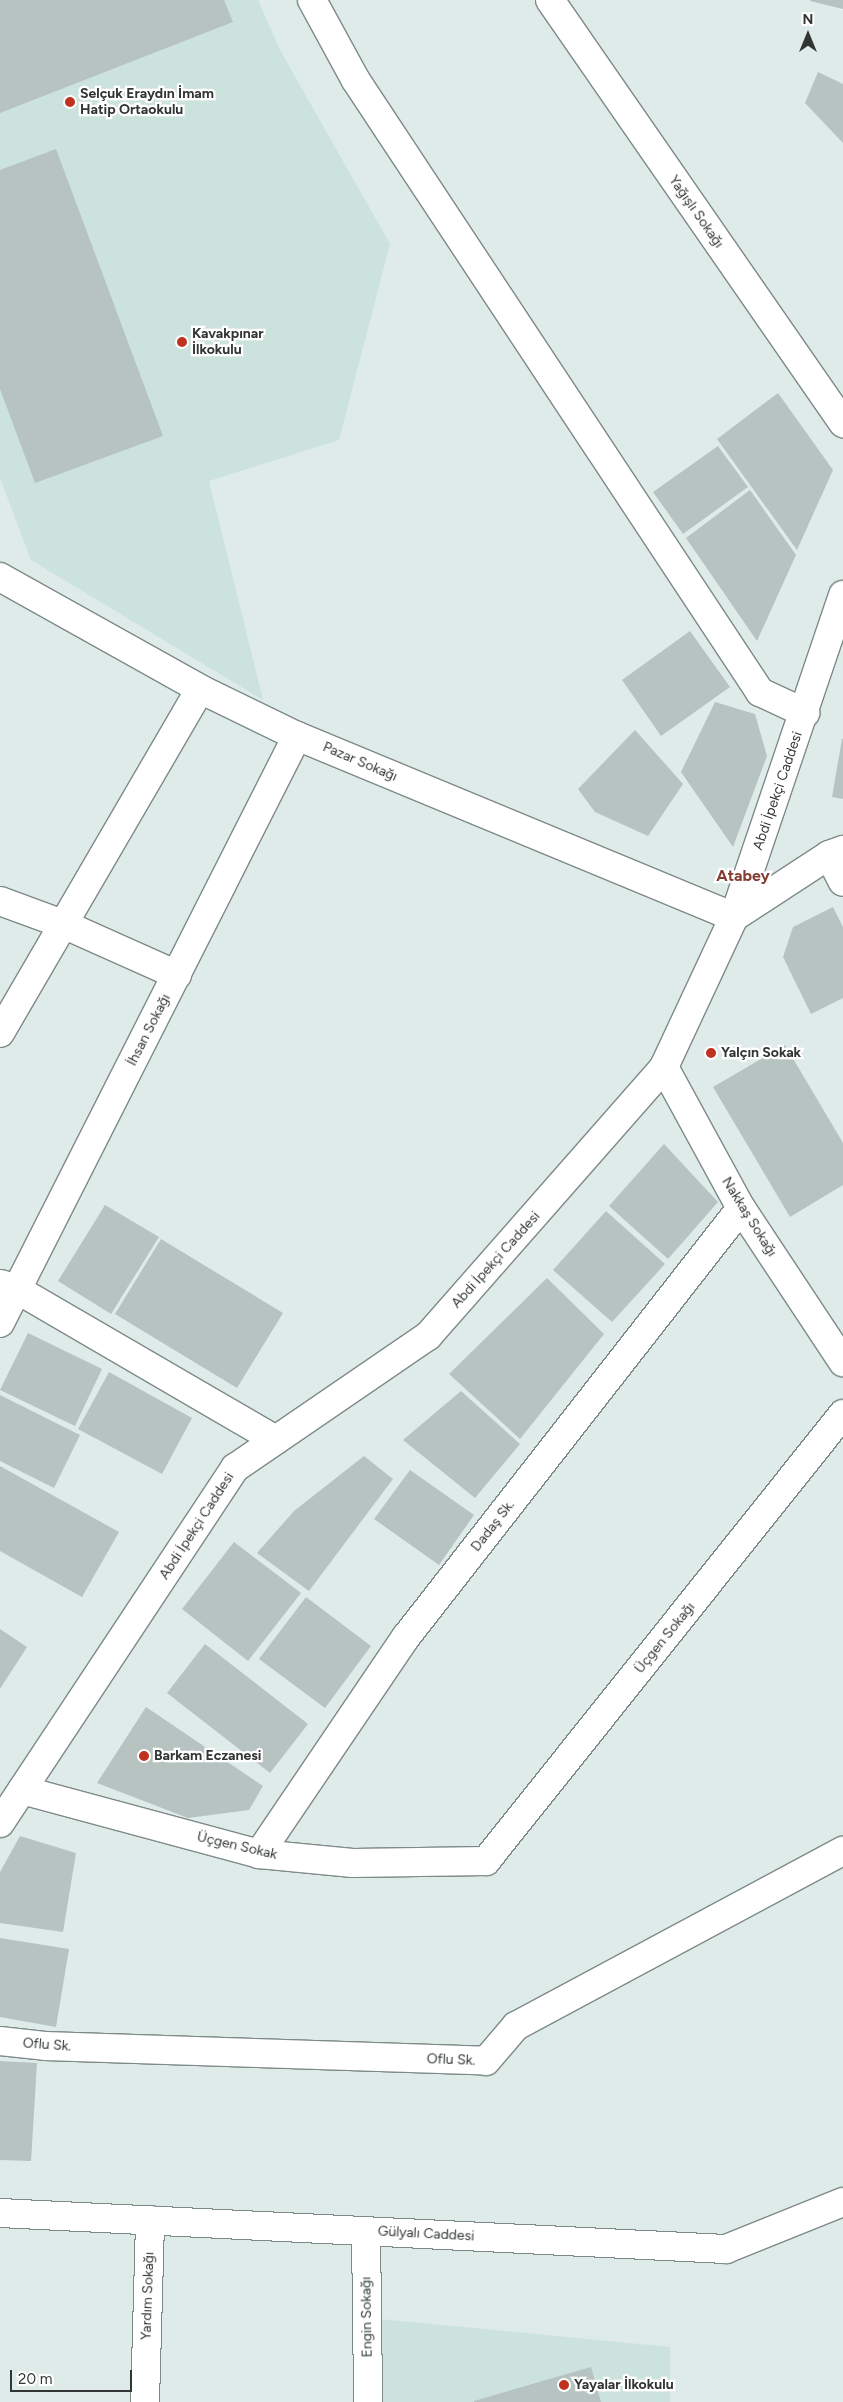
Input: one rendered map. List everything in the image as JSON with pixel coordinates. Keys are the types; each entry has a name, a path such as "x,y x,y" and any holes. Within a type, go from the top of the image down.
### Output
{"street":[{"path":"312,0 355,78 760,692 805,713"},
{"name":"Yağışlı Sokağı","path":"550,0 843,423"},
{"name":"Pazar Sokağı","path":"0,577 200,689 297,736 734,918"},
{"name":"Abdi İpekçi Caddesi","path":"0,1823 235,1468 428,1336 664,1067 734,918 805,713 843,595"},
{"path":"0,1033 200,689"},
{"name":"İhsan Sokağı","path":"0,1323 9,1287 176,975 297,736"},
{"path":"734,918 836,853 843,882"},
{"path":"0,901 63,924 176,975"},
{"name":"Nakkaş Sokağı","path":"664,1067 741,1208 843,1362"},
{"name":"Dadaş Sk.","path":"259,1854 406,1637 741,1208"},
{"path":"9,1287 276,1440"},
{"name":"Üçgen Sokağı","path":"486,1861 843,1414"},
{"name":"Üçgen Sokak","path":"22,1790 259,1854 353,1863 486,1861"},
{"name":"Oflu Sk.","path":"0,2041 46,2046 486,2061 516,2026 843,1851"},
{"name":"Gülyalı Caddesi","path":"0,2213 726,2249 843,2202"},
{"name":"Yardım Sokağı","path":"145,2402 150,2220"},
{"name":"Engin Sokağı","path":"366,2231 368,2402"}],"shaded area":[{"name":"Kavakpınar İlkokulu","path":"0,0 258,0 280,50 390,244 339,440 209,481 263,700 31,560 0,478"},
{"path":"380,2319 670,2347 670,2402 383,2402"}],"building":[{"path":"0,0 224,0 233,22 0,113"},
{"path":"843,0 843,9 810,1"},
{"path":"818,72 843,84 843,143 805,103"},
{"path":"56,149 163,436 35,483 0,389 0,170"},
{"path":"778,393 833,470 797,550 717,439"},
{"path":"718,446 748,487 683,534 653,492"},
{"path":"750,490 796,555 757,641 686,538"},
{"path":"690,631 730,687 661,736 622,680"},
{"path":"715,702 755,714 767,756 733,847 681,772"},
{"path":"635,730 683,784 648,836 595,812 578,789"},
{"path":"843,739 843,799 832,797"},
{"path":"833,907 843,927 843,998 811,1014 783,957 793,927"},
{"path":"785,1045 843,1143 843,1185 790,1217 713,1087"},
{"path":"664,1144 718,1202 668,1259 609,1206"},
{"path":"105,1205 159,1237 111,1314 58,1281"},
{"path":"606,1211 665,1264 612,1322 553,1270"},
{"path":"161,1239 283,1313 237,1388 115,1314"},
{"path":"547,1278 604,1334 520,1439 449,1374"},
{"path":"28,1333 102,1369 75,1426 0,1390"},
{"path":"109,1372 192,1418 162,1474 78,1429"},
{"path":"461,1391 520,1444 475,1498 403,1440"},
{"path":"0,1395 80,1435 54,1488 0,1461"},
{"path":"364,1456 393,1479 309,1591 257,1553 294,1511"},
{"path":"0,1466 119,1532 82,1597 0,1551"},
{"path":"410,1470 474,1515 439,1565 374,1519"},
{"path":"234,1542 301,1593 248,1661 182,1609"},
{"path":"306,1597 371,1646 325,1708 259,1659"},
{"path":"0,1629 27,1647 0,1689"},
{"path":"205,1644 308,1724 270,1773 167,1693"},
{"path":"146,1707 263,1786 249,1810 188,1818 97,1783"},
{"path":"20,1836 76,1853 63,1932 0,1923 0,1872"},
{"path":"0,1938 69,1949 56,2027 0,2017"},
{"path":"0,2061 37,2063 31,2161 0,2160"},
{"name":"Yayalar İlkokulu","path":"591,2367 601,2402 474,2402 474,2401"}],"place":[{"name":"Selçuk Eraydın İmam Hatip Ortaokulu","path":"70,102"},
{"name":"Kavakpınar İlkokulu","path":"182,342"},
{"name":"Yalçın Sokak","path":"711,1053"},
{"name":"Barkam Eczanesi","path":"144,1756"},
{"name":"Yayalar İlkokulu","path":"564,2385"}],"district":[{"name":"Atabey","path":"743,876"}]}
